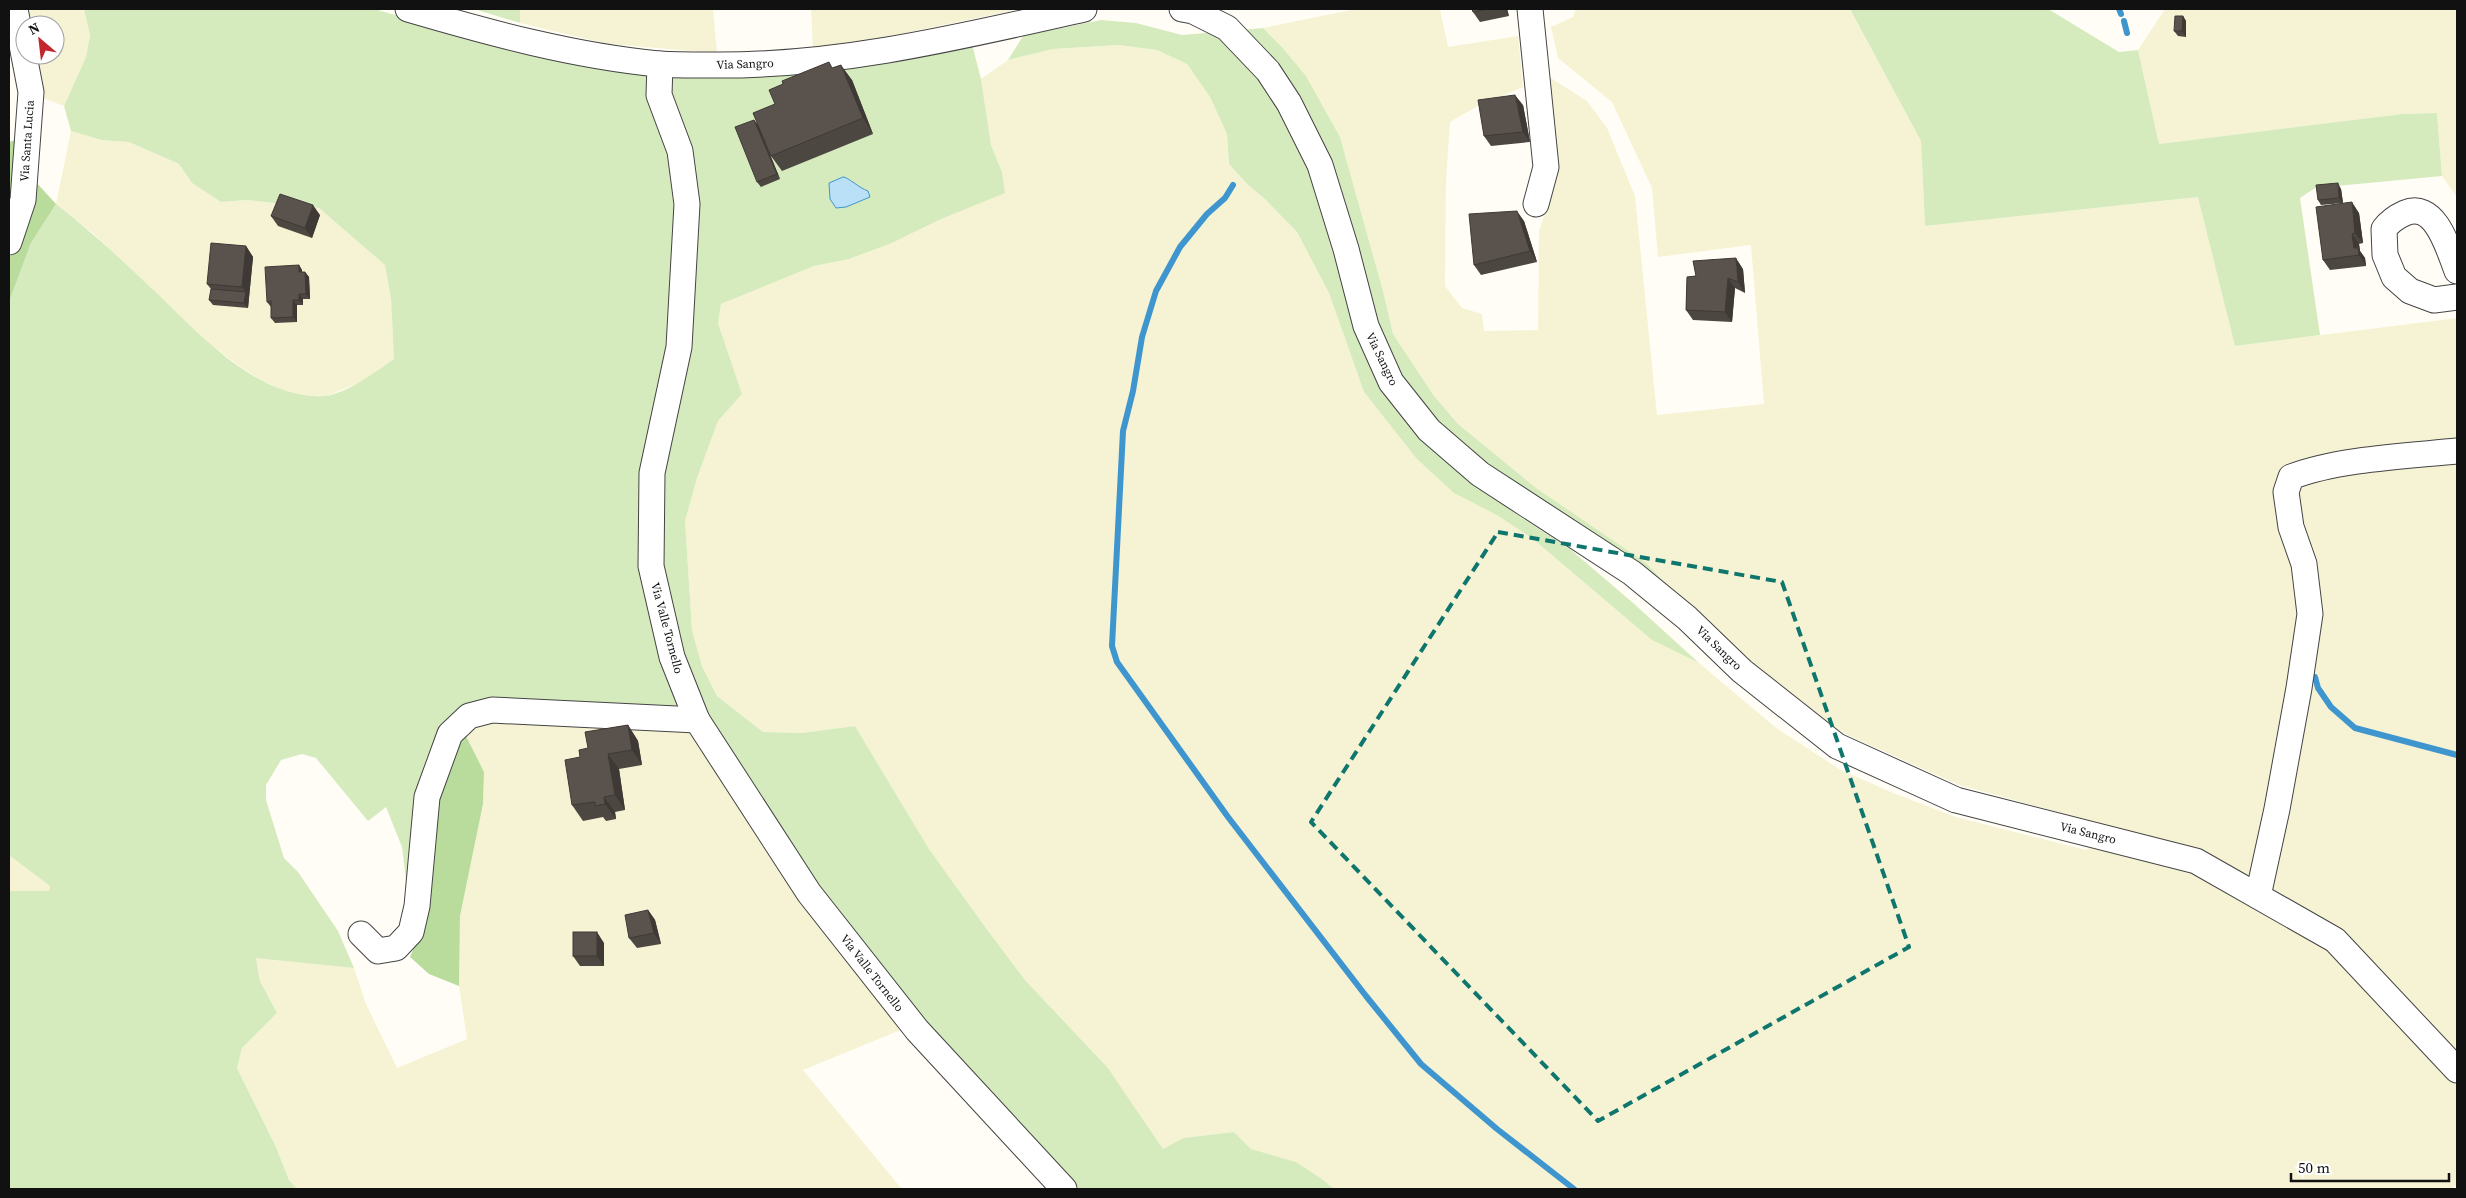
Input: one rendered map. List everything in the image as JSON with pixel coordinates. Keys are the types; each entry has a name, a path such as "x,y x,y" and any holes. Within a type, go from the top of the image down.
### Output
{"street":[{"name":"Via Santa Lucia","path":"9,242 23,200 18,133 31,92 15,9"},
{"name":"Via Sangro","path":"408,9 460,24 588,55 660,64 756,65 877,53 1027,15 1084,9"},
{"name":"Via Sangro","path":"1182,9 1194,11 1227,28 1268,71 1288,103 1320,165 1346,250 1366,326 1391,382 1429,430 1480,474 1632,573 1687,618 1742,671 1837,746 1956,800 2196,861 2336,940 2457,1070"},
{"path":"1530,9 1546,167 1536,204"},
{"name":"Via Valle Tornello","path":"660,64 659,95 680,151 687,204 679,347 652,473 651,566 672,656 697,720 809,893 917,1030 1064,1189"},
{"path":"2457,271 2442,233 2425,214 2410,211 2397,216 2384,229 2385,256 2394,277 2410,290 2434,300 2457,297"},
{"path":"2258,896 2279,800 2310,614 2304,564 2289,518 2286,492 2291,477 2308,470 2392,458 2457,452"},
{"path":"361,934 378,950 396,948 411,932 417,906 427,798 450,734 469,716 492,710 697,720"}],"highlighted area":[{"path":"1498,532 1782,582 1909,947 1598,1121 1311,822"}],"shaded area":[{"path":"26,9 84,9 90,35 86,57 64,106 43,98 37,65 65,65 65,15 27,15"},
{"path":"520,9 713,9 717,53 608,44 520,23"},
{"path":"811,9 1010,9 1011,11 871,40 813,47"},
{"path":"1356,9 1440,9 1448,47 1518,36 1523,87 1476,107 1450,122 1446,180 1445,286 1462,308 1482,314 1484,331 1538,330 1539,231 1548,205 1543,73 1587,101 1607,128 1635,196 1657,415 1764,404 1751,245 1658,257 1652,188 1612,102 1558,58 1551,27 1573,17 1576,9 1850,9 1921,141 1925,226 2199,197 2235,346 2457,318 2457,1185 2451,1189 1334,1189 1296,1162 1251,1149 1234,1132 1183,1138 1163,1149 1108,1068 1025,980 983,924 929,849 855,726 802,733 763,732 717,696 702,666 692,630 685,521 697,478 718,421 742,394 718,323 721,304 814,266 849,259 892,243 941,219 1002,172 991,145 981,79 1008,60 1053,49 1119,45 1157,50 1187,64 1210,97 1227,134 1229,164 1297,232 1329,293 1364,392 1416,458 1533,539 1652,640 1699,663 1775,727 1839,769 1893,793 1956,817 2086,850 2097,843 2109,826 1959,785 1847,735 1797,703 1458,424 1434,396 1393,334 1383,291 1340,137 1306,76 1263,28"},
{"path":"2165,9 2457,9 2457,197 2442,176 2437,113 2402,114 2159,144 2138,50"},
{"path":"71,131 101,140 129,142 179,164 192,183 221,202 247,200 319,208 385,265 391,299 394,359 365,380 327,396 295,395 262,381 238,365 211,345 95,235 56,204"},
{"path":"473,719 696,723 908,1027 803,1070 902,1189 297,1189 289,1180 276,1147 237,1068 242,1048 277,1013 260,981 256,957 354,968 366,1004 397,1068 467,1039 459,986 460,916 483,804 484,772 466,736"},
{"path":"9,855 50,886 49,891 9,891"}],"green space":[{"path":"84,9 374,9 532,54 649,73 674,120 668,73 972,44 981,79 991,145 1002,172 1005,193 941,219 892,243 849,259 814,266 721,304 718,323 742,394 718,421 697,478 685,521 692,630 702,666 717,696 763,732 802,733 855,726 929,849 983,924 1025,980 1108,1068 1163,1149 1183,1138 1234,1132 1251,1149 1296,1162 1334,1189 1072,1189 847,934 697,710 463,709 442,724 431,758 409,907 402,847 386,807 368,821 316,758 302,754 281,760 266,785 266,800 284,858 298,872 338,931 354,968 256,958 260,981 277,1013 242,1048 237,1068 276,1147 289,1180 297,1189 9,1189 9,891 49,891 50,886 9,855 9,302 31,243 56,204 114,253 227,358 250,374 274,386 299,394 325,396 342,391 394,359 391,299 385,265 319,208 247,200 221,202 192,183 179,164 129,142 101,140 71,131 64,106 86,57 90,35"},
{"path":"474,9 520,9 520,23"},
{"path":"1850,9 2048,9 2119,52 2138,50 2159,144 2402,114 2437,113 2442,176 2315,188 2300,198 2320,335 2235,346 2198,197 1925,226 1921,141"},
{"path":"1101,20 1136,23 1182,35 1263,28 1282,47 1306,76 1340,137 1383,291 1393,334 1434,396 1458,424 1536,488 1646,563 1680,599 1458,445 1356,332 1465,476 1522,518 1571,550 1699,663 1652,640 1533,539 1497,515 1454,493 1416,458 1364,392 1329,293 1297,232 1229,164 1227,134 1210,97 1187,64 1157,50 1119,45 1053,49 1008,60 1023,36"},
{"path":"21,138 9,208 9,142"},
{"path":"33,179 56,204 31,243 9,302 9,259 23,232"},
{"path":"466,736 484,772 483,804 460,916 459,986 429,974 410,957 425,921 438,788 453,740"}],"water":[{"path":"843,177 868,191 870,197 846,207 836,208 830,199 829,183"}],"building":[{"path":"1472,9 1488,9 1473,12"},
{"path":"2175,16 2183,16 2182,31 2174,31"},
{"path":"829,62 832,68 841,65 863,118 771,156 753,113 775,104 769,90 783,84 782,81"},
{"path":"1515,95 1523,132 1484,136 1478,100"},
{"path":"754,120 777,174 757,182 735,127"},
{"path":"2338,183 2339,198 2318,200 2316,185"},
{"path":"280,194 313,205 305,228 271,216"},
{"path":"2352,202 2355,233 2352,234 2354,248 2358,248 2359,255 2323,260 2316,207"},
{"path":"1517,211 1530,251 1474,265 1469,214"},
{"path":"211,243 246,246 242,287 207,284"},
{"path":"1736,258 1738,282 1728,278 1725,312 1686,310 1687,277 1696,276 1693,261"},
{"path":"299,265 299,272 305,272 306,294 299,294 299,300 293,300 293,317 271,318 271,301 267,302 265,267"},
{"path":"211,289 246,292 244,303 209,300"},
{"path":"628,725 632,750 608,754 615,795 604,797 605,804 595,806 595,802 572,805 565,760 580,757 579,750 588,748 585,732"},
{"path":"648,910 654,933 629,938 625,915"},
{"path":"573,932 597,932 597,956 573,956"}],"waterway":[{"path":"2119,9 2121,14"},
{"path":"2124,21 2127,33"},
{"path":"1233,185 1225,198 1207,214 1180,247 1156,291 1142,337 1133,391 1123,431 1112,646 1117,662 1228,817 1421,1064 1497,1129 1574,1189"},
{"path":"2315,677 2318,688 2331,707 2355,728 2457,755"}]}
